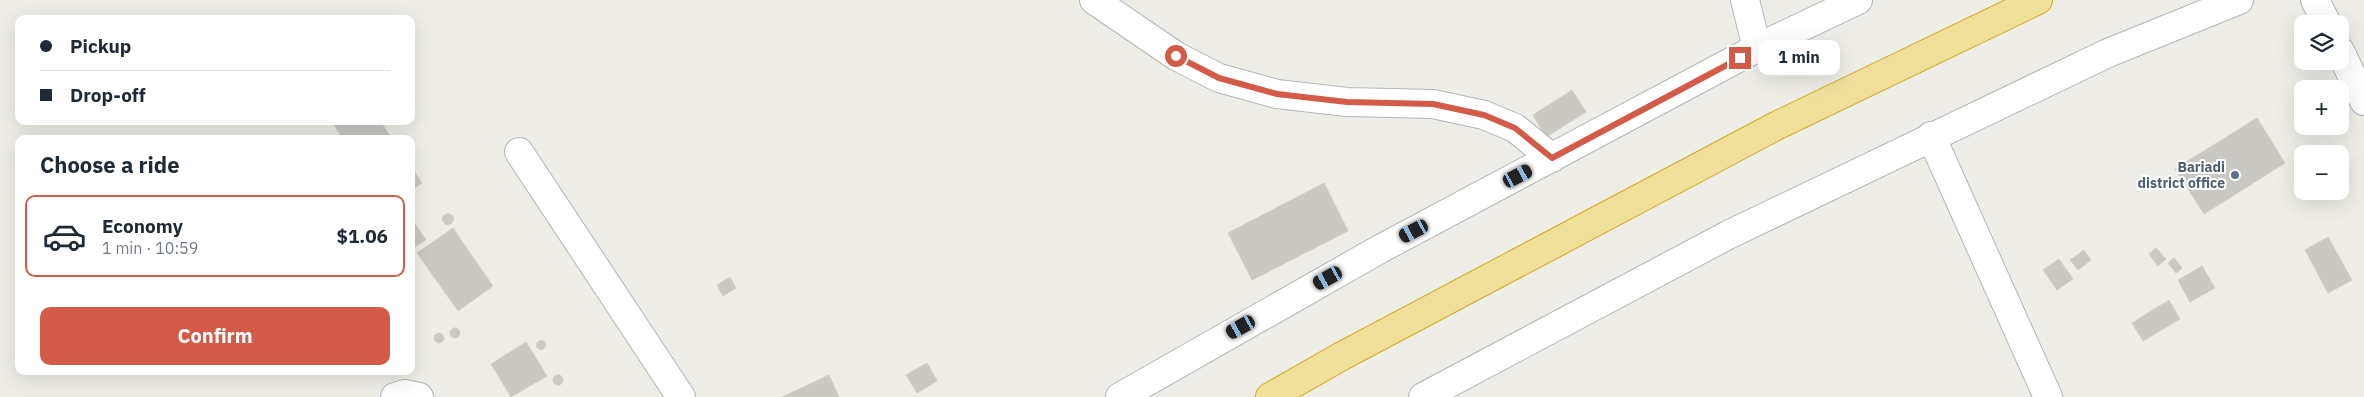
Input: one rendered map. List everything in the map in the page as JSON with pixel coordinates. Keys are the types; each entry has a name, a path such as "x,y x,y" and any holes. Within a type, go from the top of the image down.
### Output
{"highway":[{"path":"1270,397 1350,351 1776,126 2038,0"}],"street":[{"path":"1094,0 1176,56 1219,78 1277,94 1347,102 1433,104 1484,115 1515,128 1552,158"},
{"path":"1745,0 1757,48"},
{"path":"1120,397 1380,249 1757,48 1858,0"},
{"path":"1423,397 1728,234 2108,53 2239,0"},
{"path":"2315,0 2322,15"},
{"path":"2349,69 2364,100"},
{"path":"1931,136 2048,397"},
{"path":"519,152 681,397"},
{"path":"395,397 406,394 419,397"}],"building":[{"path":"1572,90 1586,112 1546,137 1533,115"},
{"path":"2257,118 2285,163 2204,214 2175,169"},
{"path":"334,125 383,125 389,135 340,135"},
{"path":"415,173 422,183 415,187"},
{"path":"1324,183 1348,231 1252,280 1228,233"},
{"path":"448,213 454,219 448,225 442,219"},
{"path":"415,224 426,240 415,247"},
{"path":"453,228 493,286 458,311 417,253"},
{"path":"2328,237 2352,280 2328,293 2305,250"},
{"path":"2156,248 2166,259 2158,266 2149,254"},
{"path":"2084,250 2091,260 2078,270 2070,260"},
{"path":"2174,258 2182,268 2176,273 2168,263"},
{"path":"2059,259 2073,279 2057,290 2043,270"},
{"path":"2202,266 2215,288 2190,302 2178,280"},
{"path":"730,277 736,288 723,296 717,285"},
{"path":"2169,300 2180,319 2143,341 2132,323"},
{"path":"453,328 457,328 460,333 459,337 453,338 450,335 450,331"},
{"path":"439,333 444,338 439,343 434,338"},
{"path":"541,341 545,345 541,349 537,345"},
{"path":"526,342 547,376 511,397 491,364"},
{"path":"927,363 937,381 917,393 906,375"},
{"path":"556,375 560,375 563,380 562,384 556,385 553,382 553,378"},
{"path":"829,375 839,397 782,397"}],"place":[{"name":"Bariadi district office","path":"2235,175"}],"route":[{"path":"1176,56 1219,78 1277,94 1347,102 1433,104 1484,115 1515,128 1552,158 1740,58"}]}
